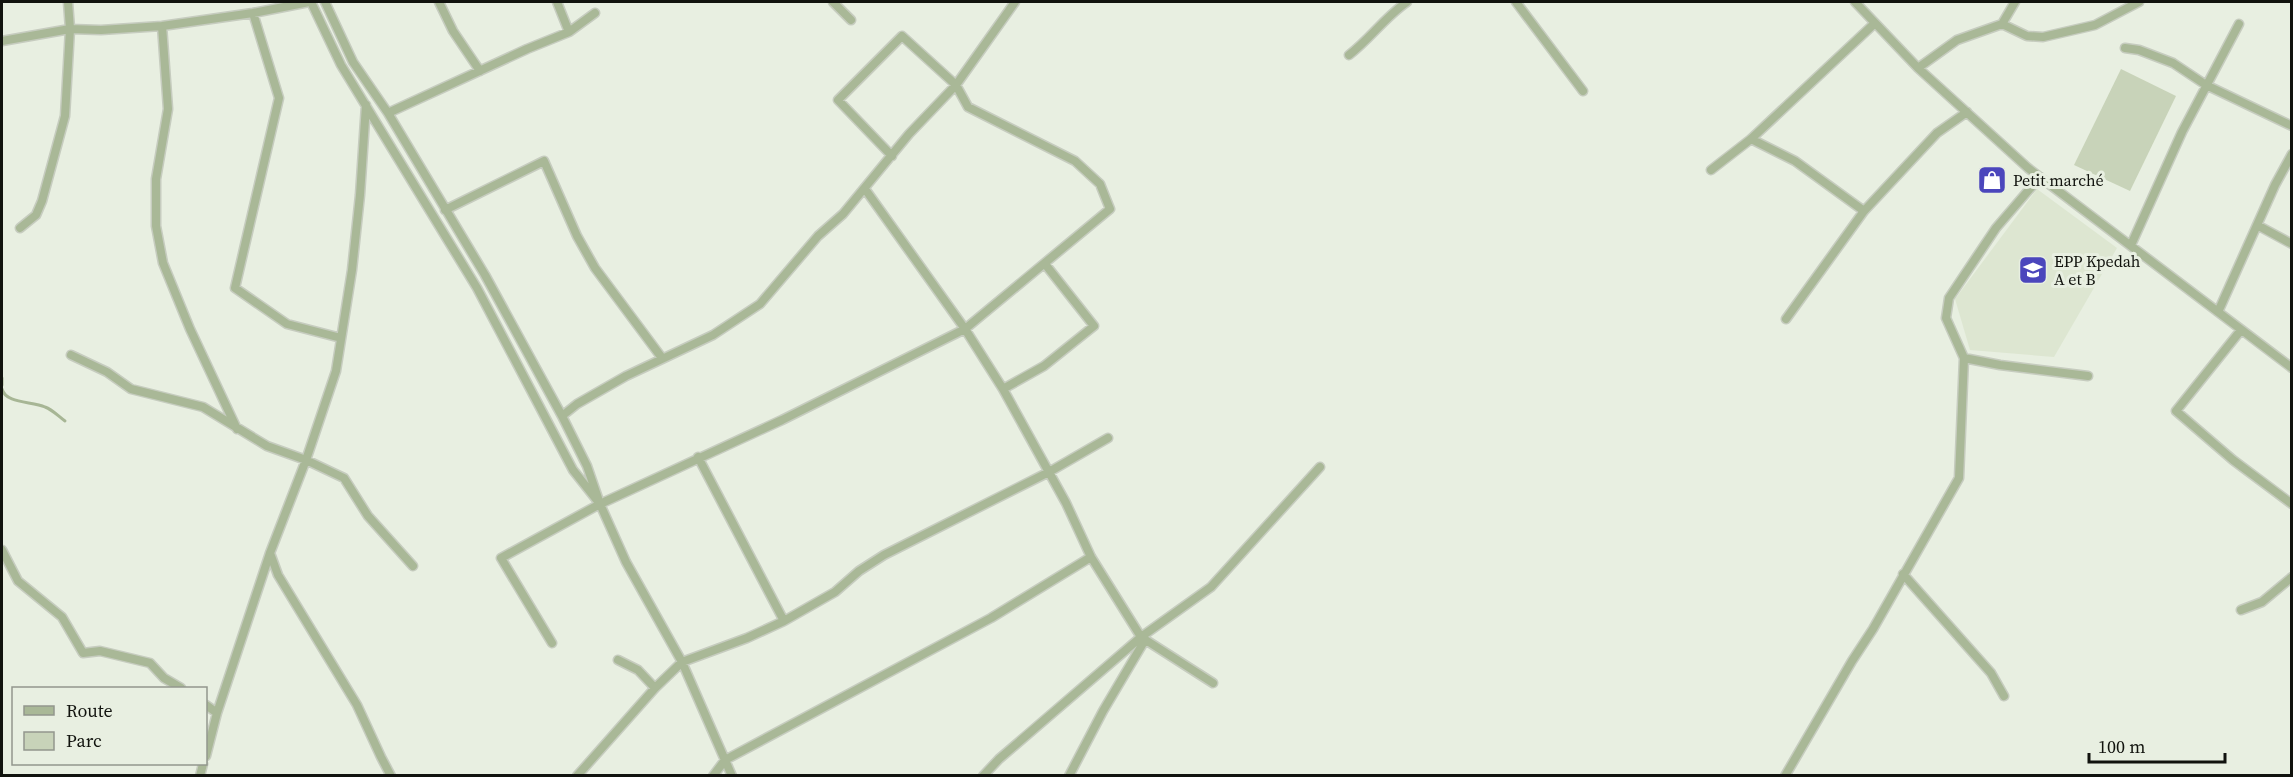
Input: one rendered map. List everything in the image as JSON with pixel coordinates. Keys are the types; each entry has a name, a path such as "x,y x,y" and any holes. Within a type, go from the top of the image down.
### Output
{"street":[{"path":"20,228 36,215 42,201 64,116 70,29 68,2"},
{"path":"2,41 70,29 101,30 162,26 310,2 341,65 477,288 573,470 600,504"},
{"path":"325,2 353,62 388,113 485,275 561,416 587,466 600,504 627,562 682,662 732,776"},
{"path":"439,2 453,31 480,71"},
{"path":"557,2 569,32"},
{"path":"833,2 851,20"},
{"path":"561,416 626,376 713,335 760,304 818,236 843,214 865,189 909,134 956,85 1015,2"},
{"path":"1349,55 1382,22 1407,2"},
{"path":"1516,2 1583,91"},
{"path":"1855,2 1918,68 2040,177 2292,368"},
{"path":"1918,68 1957,40 2002,24 2015,2"},
{"path":"2002,24 2027,36 2043,37 2095,25 2139,2"},
{"path":"253,13 279,98 235,288 287,324 340,338"},
{"path":"388,113 569,32 595,13"},
{"path":"1711,170 1751,139 1875,23"},
{"path":"2131,245 2182,132 2239,24"},
{"path":"162,26 168,109 156,179 156,226 164,263 185,318 237,429"},
{"path":"552,643 501,558 600,504 782,420 965,329 1110,209 1101,184 1075,160 968,107 956,85 902,36 838,100 892,156"},
{"path":"2125,48 2139,50 2173,63 2206,85 2292,126"},
{"path":"207,752 217,713 270,553 306,460 336,371 354,259 366,105"},
{"path":"1786,319 1864,211 1937,133 1967,112"},
{"path":"1751,139 1794,161 1864,211"},
{"path":"2218,312 2292,154"},
{"path":"445,210 544,161 577,236 595,268 662,358"},
{"path":"1785,776 1852,661 1874,629 1959,478 1964,358 1946,318 1949,298 1990,236 2040,177"},
{"path":"865,189 965,329 1003,389 1049,472 1091,556 1143,639 1213,683"},
{"path":"2257,225 2292,244"},
{"path":"1003,389 1044,366 1094,326 1045,264"},
{"path":"2241,330 2176,411 2233,460 2292,504"},
{"path":"71,355 107,372 131,389 203,407 267,446 306,460 344,478 368,516 413,566"},
{"path":"1964,358 2088,376"},
{"path":"577,776 655,688 682,662 747,638 784,621 835,592 859,571 884,555 1049,472 1108,438"},
{"path":"698,457 784,621"},
{"path":"982,776 1007,752 1143,639 1211,587 1320,467"},
{"path":"2,550 18,581 62,617 82,653 100,651 150,663 164,678 179,687"},
{"path":"270,553 278,575 357,705 381,758 392,776"},
{"path":"713,776 725,760 991,618 1091,556"},
{"path":"1903,574 1991,673 2004,696"},
{"path":"2241,610 2262,602 2292,577"},
{"path":"1070,776 1143,639"},
{"path":"618,660 638,670 655,688"},
{"path":"207,706 217,713"}],"shaded area":[{"path":"2037,189 2117,248 2054,357 1970,350 1955,299"}],"green space":[{"path":"2121,69 2176,96 2130,191 2074,165"}],"waterway":[{"path":"2,378 2,385"},
{"path":"2,389 4,394 14,400 45,407 65,421"}],"place":[{"name":"Petit marché","path":"1992,180"},
{"name":"EPP Kpedah A et B","path":"2033,270"}]}
